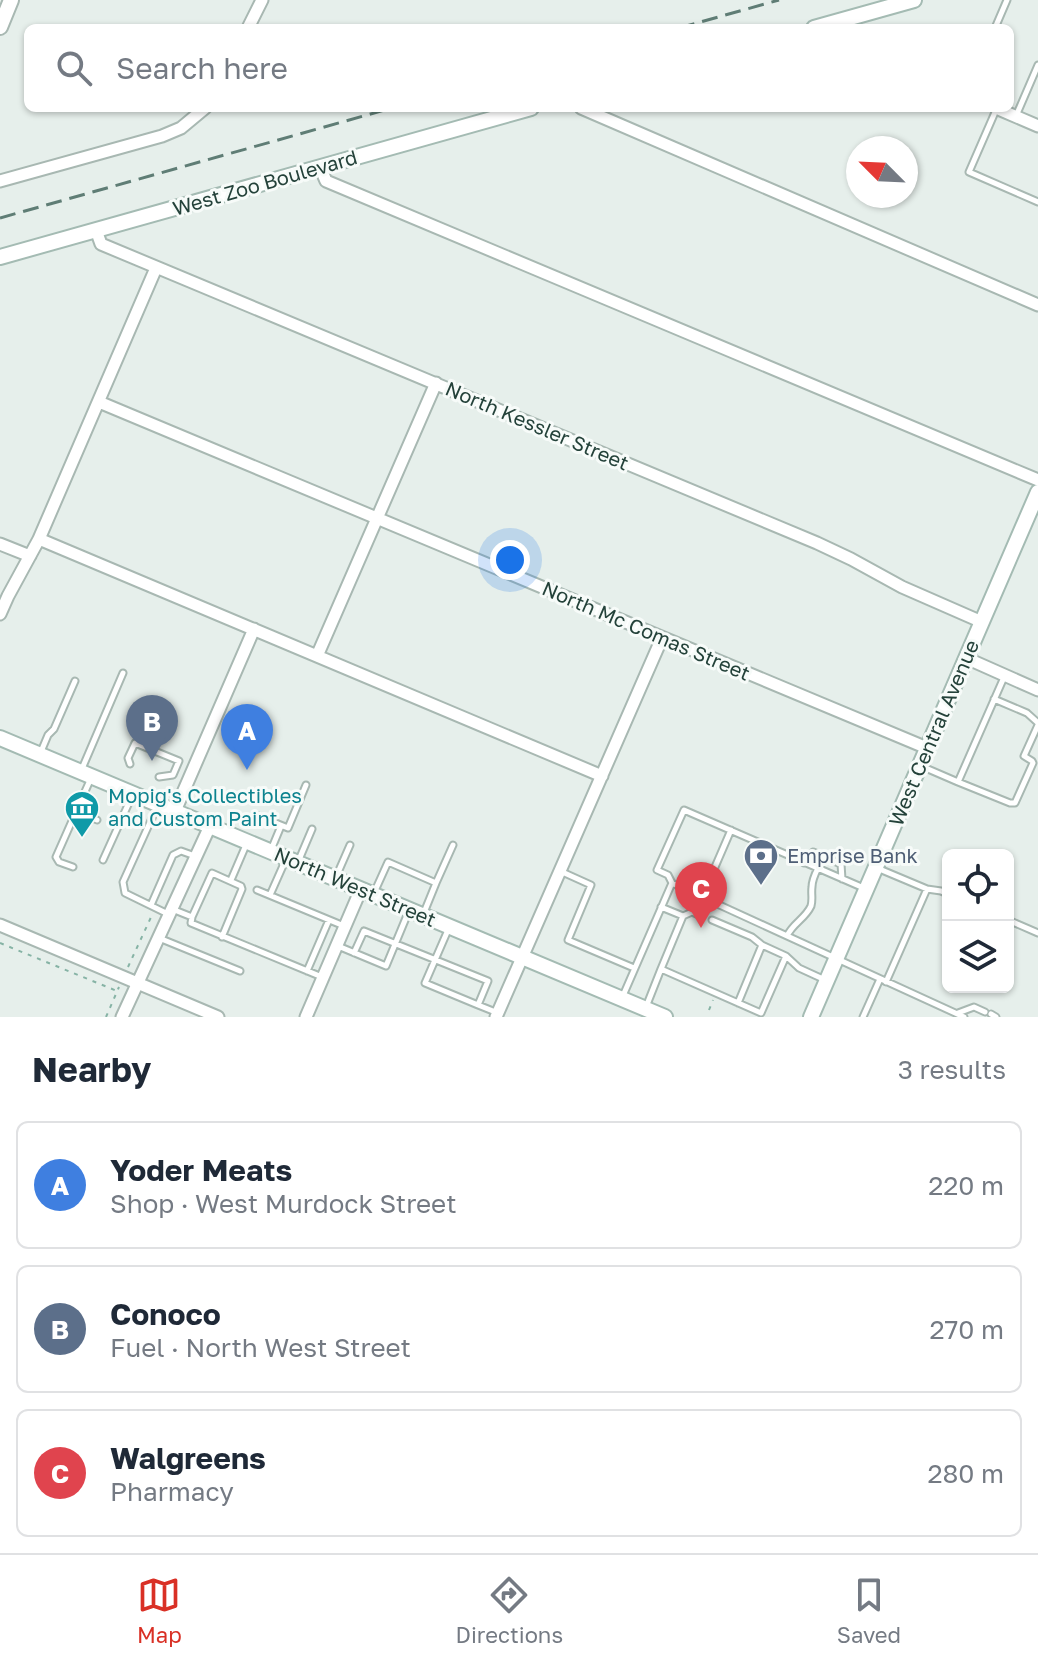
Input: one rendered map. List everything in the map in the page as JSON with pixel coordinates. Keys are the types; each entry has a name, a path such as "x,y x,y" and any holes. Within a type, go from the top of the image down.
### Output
{"main road":[{"path":"0,27 11,0"},
{"path":"828,24 914,0"},
{"name":"West Zoo Boulevard","path":"0,257 517,112"},
{"name":"West Central Avenue","path":"811,1017 982,622 1031,526 1038,492"},
{"name":"North West Street","path":"0,738 665,1017"}],"street":[{"path":"250,24 262,0"},
{"path":"0,181 151,140 181,128 200,112"},
{"path":"590,112 1038,305"},
{"path":"1006,112 1038,126"},
{"path":"320,167 326,181 1038,480"},
{"name":"North Kessler Street","path":"96,230 101,244 817,543 902,587 982,622"},
{"path":"0,614 39,539 156,268"},
{"path":"317,656 436,383"},
{"name":"North Mc Comas Street","path":"99,402 927,748"},
{"path":"39,539 602,776"},
{"path":"0,544 30,556"},
{"path":"175,811 254,629"},
{"path":"497,1015 662,638"},
{"path":"966,658 1038,690"},
{"path":"122,1017 210,826"},
{"path":"306,1017 345,926 367,892"},
{"path":"0,925 218,1017"}],"lane":[{"path":"997,24 1007,0"},
{"path":"1016,116 1038,65"},
{"path":"994,112 969,172 1038,202"},
{"path":"73,867 59,862 56,857 77,811 86,774 123,673"},
{"path":"958,782 1005,675"},
{"path":"40,754 75,681"},
{"path":"920,765 1015,803 1033,763 1024,756 1038,724 1027,713 994,699"},
{"path":"130,764 128,758 135,743 179,761 173,775 159,777"},
{"path":"258,816 288,828 306,785"},
{"path":"103,860 133,794"},
{"path":"158,804 123,882 125,893 153,906 192,917"},
{"path":"866,889 684,810 657,870 668,875 672,883 964,1017"},
{"path":"77,811 97,820"},
{"path":"270,851 281,826"},
{"path":"270,895 312,829"},
{"path":"702,897 731,830"},
{"path":"231,880 247,842"},
{"path":"336,879 350,845"},
{"path":"337,946 386,966 395,944 436,883 453,845"},
{"path":"153,906 173,855 181,851 196,856"},
{"path":"804,863 813,852 841,864 842,879"},
{"path":"367,892 388,862 436,883"},
{"path":"876,867 927,889 942,891"},
{"path":"787,936 792,926 810,908 818,868"},
{"path":"560,871 591,885 568,940 634,968"},
{"path":"221,937 231,908 242,889 231,880 212,873 191,923 221,937 323,978"},
{"path":"622,998 672,883"},
{"path":"863,1017 927,889"},
{"path":"257,890 345,926"},
{"path":"661,907 683,916"},
{"path":"646,1008 683,916 692,912 699,915"},
{"path":"307,971 329,920"},
{"path":"712,920 752,937 786,956 799,968 827,981"},
{"path":"1010,921 1038,933"},
{"path":"449,926 425,983 497,1015"},
{"path":"354,953 364,931 488,981 478,1005"},
{"path":"158,938 240,971"},
{"path":"738,1003 762,945"},
{"path":"661,969 761,1013 786,956"},
{"path":"957,1014 974,1007 991,1014"}],"path":[{"path":"106,1017 153,906"},
{"path":"0,943 117,991"}],"railway":[{"path":"693,24 779,0"},
{"path":"0,218 378,112"}],"place":[{"name":"Conoco","path":"152,761"},
{"name":"Yoder Meats","path":"247,770"},
{"name":"Mopig's Collectibles and Custom Paint","path":"82,839"},
{"name":"Emprise Bank","path":"761,887"},
{"name":"Walgreens","path":"701,928"}]}
